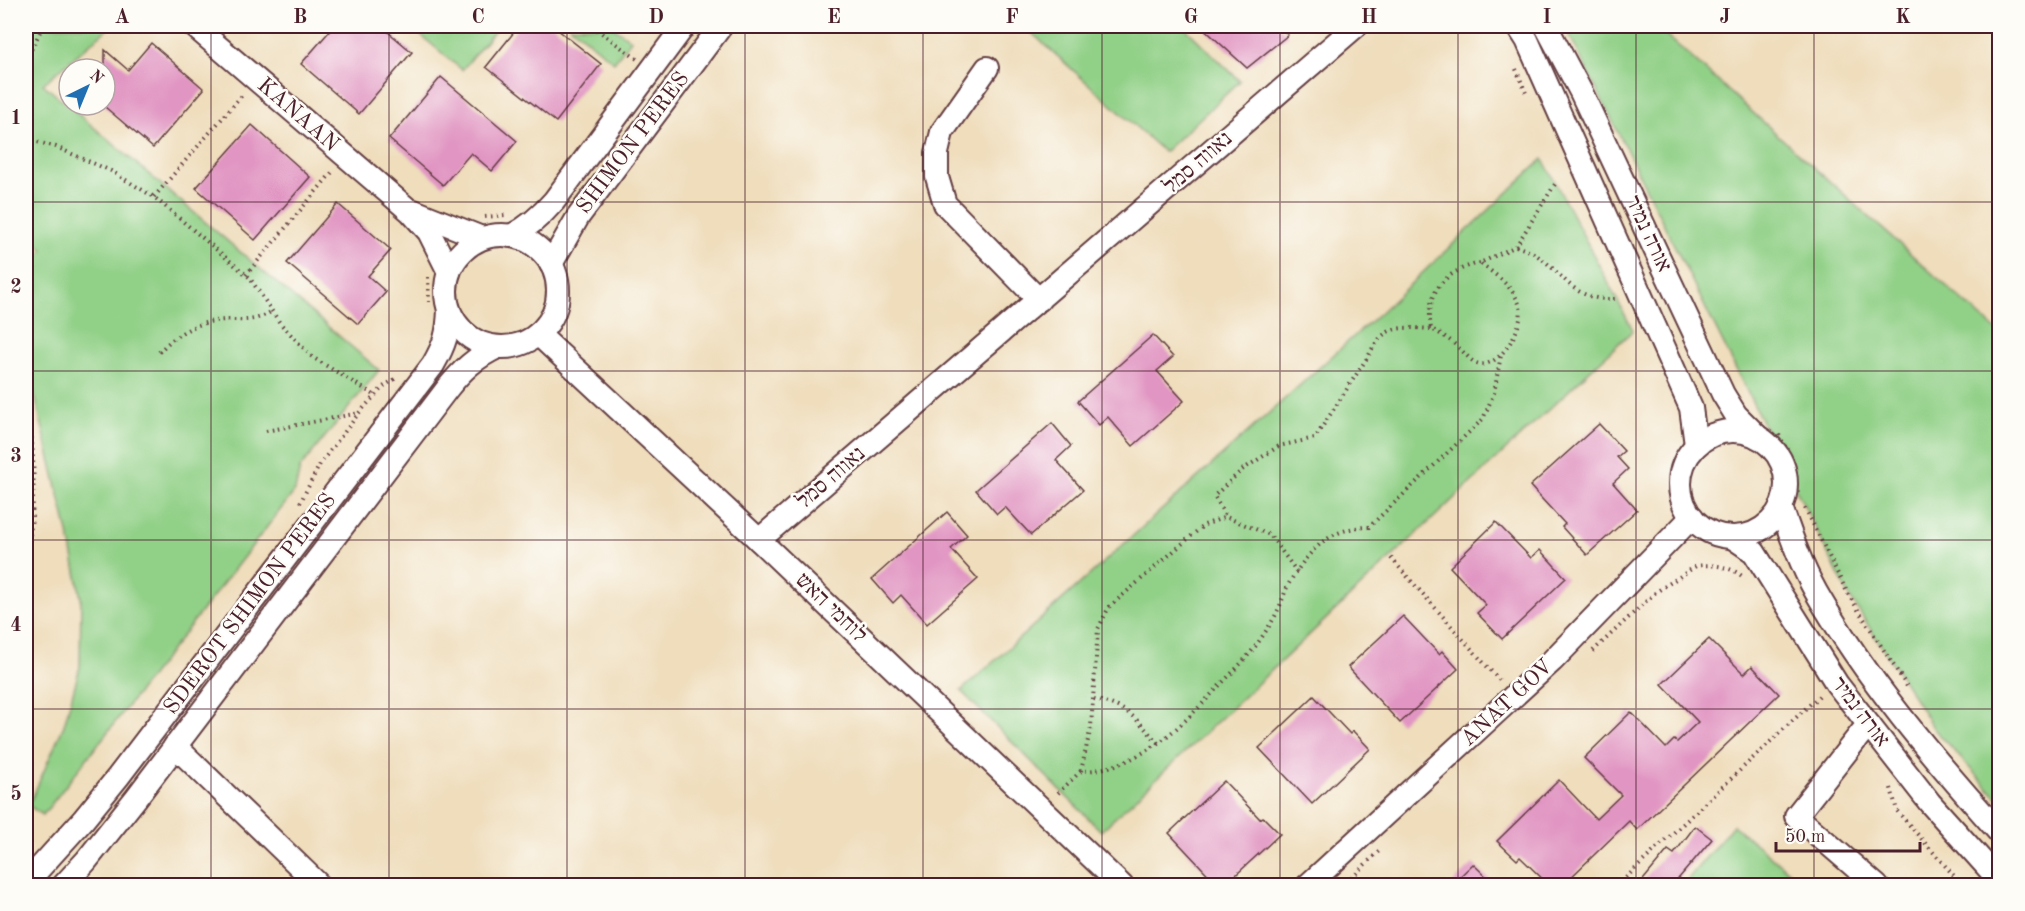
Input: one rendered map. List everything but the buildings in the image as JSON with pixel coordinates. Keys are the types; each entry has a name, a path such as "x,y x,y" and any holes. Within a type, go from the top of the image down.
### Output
{"street":[{"name":"KANAAN","path":"194,26 402,205 429,232 449,272"},
{"name":"SHIMON PERES","path":"510,225 526,229 542,215 554,201 643,60 684,26"},
{"name":"SHIMON PERES","path":"551,264 578,217 721,26"},
{"name":"נאווה סמל","path":"759,540 1356,26"},
{"name":"אורה נמיר","path":"1518,26 1527,40 1691,408 1696,445"},
{"name":"אורה נמיר","path":"1546,26 1581,92 1723,394 1736,415 1758,436"},
{"path":"987,69 942,132 937,153 937,177 945,204 1039,300"},
{"name":"KANAAN","path":"402,205 482,238"},
{"path":"510,225 522,238 543,253 551,264 558,293 555,308 549,321 538,334 527,341 513,345 484,344 474,339 439,310 452,263 462,250 510,225"},
{"name":"SDEROT SHIMON PERES","path":"26,883 118,777 433,365 448,332 439,310"},
{"name":"לוחמי האש","path":"538,334 759,540 1122,885"},
{"name":"SDEROT SHIMON PERES","path":"63,885 105,837 447,389 468,365 498,346"},
{"path":"1732,430 1758,436 1769,444 1784,467 1786,494 1774,519 1762,529 1748,535 1732,537 1717,535 1703,528 1692,517 1681,494 1680,481 1687,456 1696,445 1718,432 1732,430"},
{"name":"אורה נמיר","path":"1781,507 1794,544 1816,591 1869,674 1956,784 2000,833"},
{"name":"ANAT GOV","path":"1311,884 1552,661 1692,517"},
{"name":"אורה נמיר","path":"1732,537 1754,552 1837,684 1930,803 2000,881"},
{"path":"1870,726 1862,732 1796,816 1877,885"},
{"path":"175,746 320,885"}],"path":[{"path":"26,60 43,26"},
{"path":"592,26 643,60"},
{"path":"154,197 256,79"},
{"path":"26,140 57,147 111,171 154,197 246,275 280,323 312,357 399,410"},
{"path":"246,275 346,156"},
{"path":"1431,329 1428,314 1430,301 1437,288 1447,277 1460,269 1480,264 1516,246 1557,182"},
{"path":"456,229 463,219 510,225"},
{"path":"1516,246 1537,255 1569,286 1597,300 1615,298"},
{"path":"439,310 428,268 440,251"},
{"path":"1297,572 1270,535 1226,517 1214,496 1242,470 1279,446 1315,438 1369,355 1375,342 1383,333 1410,328 1431,329 1451,342 1472,362 1481,365 1490,363 1501,355 1517,333 1520,308 1508,287 1480,264"},
{"path":"159,352 172,338 186,329 208,322 250,321 262,318 272,311"},
{"path":"1081,771 1099,770 1118,765 1144,752 1158,743 1209,697 1254,648 1273,620 1288,586 1310,554 1335,533 1354,527 1369,526 1484,419 1494,393 1501,355"},
{"path":"299,504 320,464 359,413 398,376"},
{"path":"26,402 31,426 34,480 31,534 26,563"},
{"path":"266,431 359,413"},
{"path":"1058,793 1081,771 1091,726 1098,629 1108,607 1204,525 1226,517"},
{"path":"1391,558 1499,680"},
{"path":"1617,885 1823,692"},
{"path":"1094,699 1114,704 1130,712 1158,743"}],"green space":[{"path":"26,26 111,26 75,57 57,57 57,72 43,84 57,96 57,117 82,117 379,370 300,468 295,491 43,815 27,805 64,725 80,667 81,598 71,545 31,380 26,369 26,269 43,250 26,232"},
{"path":"410,26 499,26 462,70"},
{"path":"570,26 612,26 631,40 614,62"},
{"path":"1024,26 1183,26 1240,81 1164,152"},
{"path":"1565,26 1656,26 1999,333 1999,800 1934,729 1848,594"},
{"path":"1543,159 1633,330 1101,831 961,691 1382,311"},
{"path":"1733,825 1805,885 1683,885"}]}
